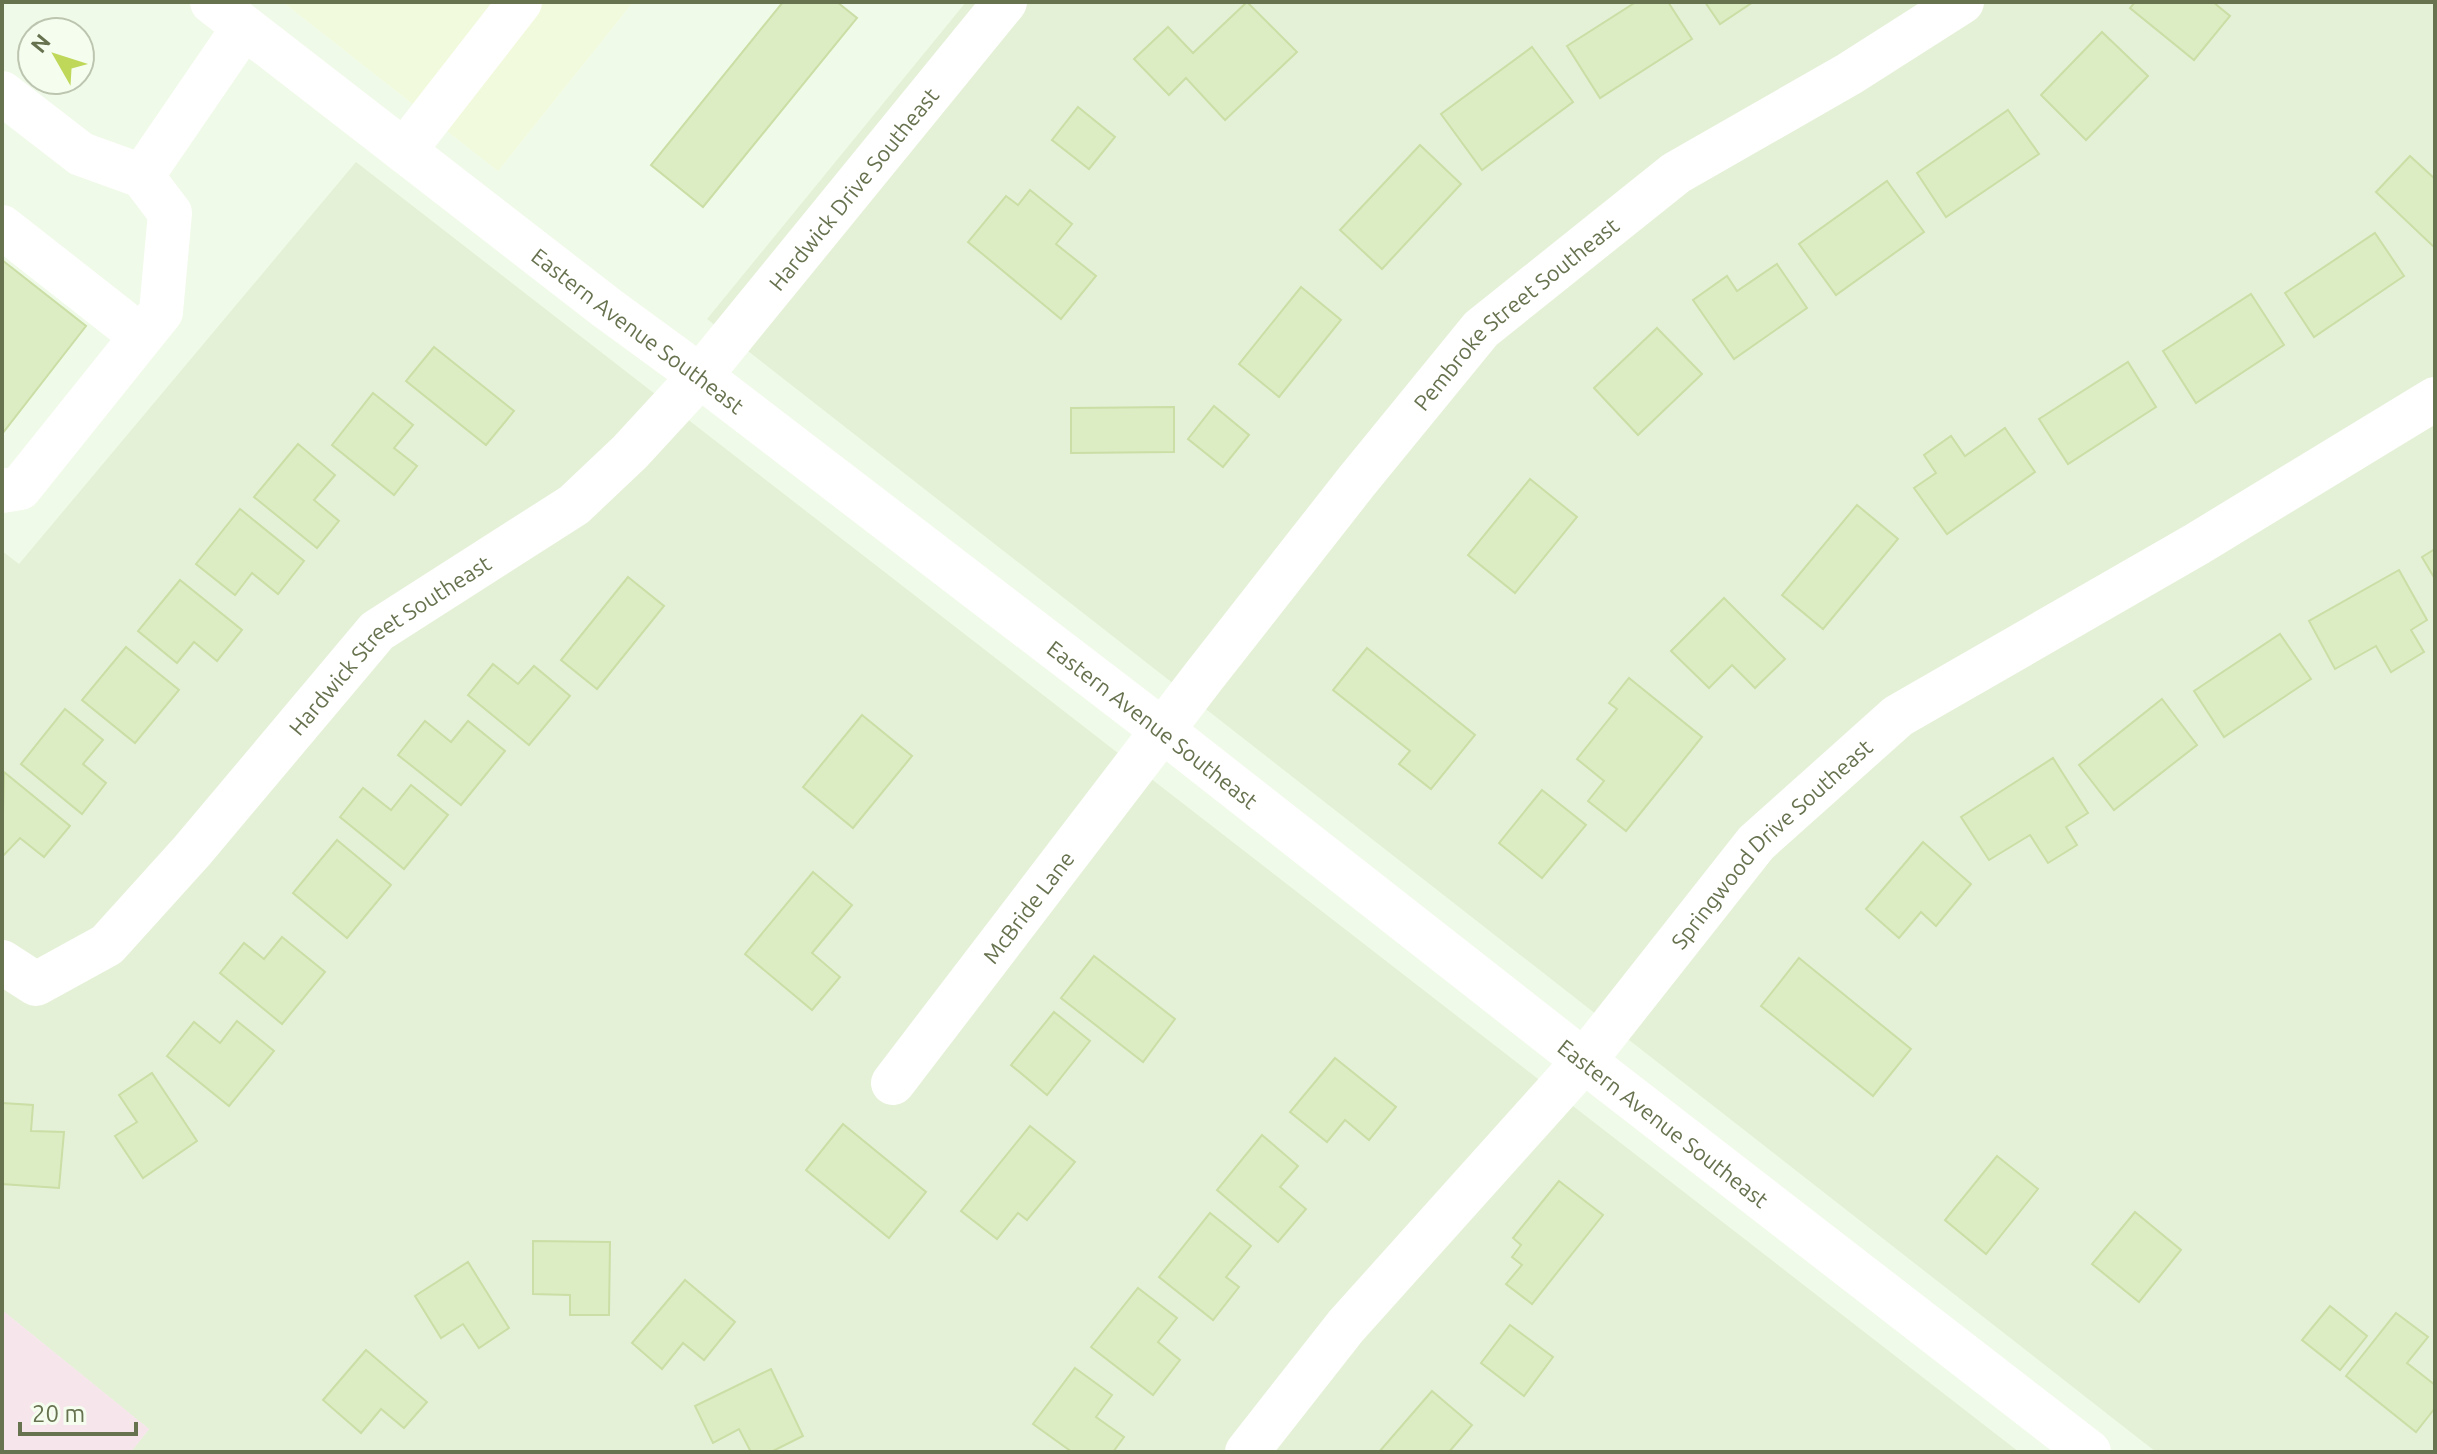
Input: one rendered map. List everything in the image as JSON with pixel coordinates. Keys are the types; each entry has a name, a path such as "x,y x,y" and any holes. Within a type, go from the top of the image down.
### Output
{"street":[{"path":"404,151 520,2"},
{"name":"Hardwick Drive Southeast","path":"700,376 1005,2"},
{"name":"Pembroke Street Southeast","path":"1162,730 1356,482 1481,329 1676,173 1849,74 1962,2"},
{"path":"142,176 228,14"},
{"name":"Eastern Avenue Southeast","path":"228,14 607,308 1162,730 2089,1452"},
{"path":"2,93 81,154 142,176 170,213 161,312 20,488 2,491"},
{"path":"2,227 141,336"},
{"name":"Hardwick Street Southeast","path":"2,962 36,984 107,945 192,851 377,631 574,505 630,452 700,376"},
{"name":"Springwood Drive Southeast","path":"1247,1452 1346,1326 1584,1061 1756,843 1898,716 2197,544 2435,399"},
{"name":"McBride Lane","path":"893,1083 1162,730"}],"shaded area":[{"path":"283,2 633,2 498,171"},
{"path":"966,2 2435,2 2435,1452 2156,1452 707,319"},
{"path":"356,162 2019,1452 131,1452 149,1429 2,1310 2,551 19,564"},
{"path":"2,1310 149,1429 131,1452 2,1452"}],"building":[{"path":"783,2 837,2 857,18 703,207 651,165"},
{"path":"1247,2 1297,52 1225,120 1186,78 1169,95 1134,59 1168,27 1193,53"},
{"path":"1636,2 1668,2 1692,39 1600,98 1567,46"},
{"path":"1705,2 1753,2 1720,24"},
{"path":"2135,2 2213,2 2230,16 2194,60 2130,8"},
{"path":"2102,32 2148,76 2086,140 2041,95"},
{"path":"1532,47 1573,102 1482,170 1441,114"},
{"path":"1078,107 1115,137 1089,169 1052,140"},
{"path":"2008,110 2039,154 1946,217 1917,173"},
{"path":"1420,145 1461,184 1382,269 1340,230"},
{"path":"2410,156 2435,179 2435,248 2376,192"},
{"path":"1887,181 1924,232 1836,295 1799,244"},
{"path":"1030,190 1072,224 1056,244 1096,276 1061,319 968,242 1006,196 1018,205"},
{"path":"2375,233 2404,276 2314,337 2285,293"},
{"path":"2,260 86,326 2,434"},
{"path":"1777,264 1807,308 1734,359 1693,300 1727,276 1737,291"},
{"path":"1301,287 1341,320 1279,397 1239,364"},
{"path":"2251,294 2284,345 2196,403 2163,351"},
{"path":"1657,328 1702,374 1638,435 1594,388"},
{"path":"434,347 514,411 486,445 406,381"},
{"path":"2128,362 2156,407 2068,464 2039,419"},
{"path":"373,393 413,425 394,448 417,466 394,495 332,445"},
{"path":"1214,406 1249,435 1223,467 1188,439"},
{"path":"1174,407 1174,452 1071,453 1071,408"},
{"path":"2005,428 2035,472 1947,534 1914,488 1936,473 1924,455 1951,436 1965,456"},
{"path":"298,444 335,475 314,500 339,521 317,548 254,497"},
{"path":"1530,479 1577,517 1515,593 1468,555"},
{"path":"1857,505 1898,539 1823,629 1782,595"},
{"path":"240,509 304,561 278,594 252,573 235,595 196,564"},
{"path":"2435,549 2435,579 2422,557"},
{"path":"2399,570 2427,620 2411,630 2424,652 2391,672 2376,646 2335,669 2309,621"},
{"path":"628,577 664,606 597,689 561,660"},
{"path":"180,580 242,630 217,661 194,642 177,663 138,631"},
{"path":"1724,598 1785,659 1755,688 1732,665 1709,688 1671,651"},
{"path":"2280,634 2311,679 2224,737 2194,691"},
{"path":"126,647 179,690 135,743 82,700"},
{"path":"1367,648 1475,735 1431,789 1399,764 1410,751 1333,690"},
{"path":"493,664 518,684 534,666 570,696 529,745 468,695"},
{"path":"1629,678 1702,737 1626,831 1588,801 1604,781 1577,759 1617,709 1609,703"},
{"path":"2162,699 2197,745 2114,810 2079,765"},
{"path":"65,709 103,740 83,764 106,783 82,814 21,764"},
{"path":"862,715 912,756 853,828 803,787"},
{"path":"425,721 451,742 468,721 505,751 461,805 398,755"},
{"path":"2053,758 2088,813 2066,827 2077,845 2048,863 2030,835 1989,860 1961,817"},
{"path":"4,772 70,826 44,857 20,838 2,857"},
{"path":"411,785 448,815 404,869 340,817 363,788 391,810"},
{"path":"1542,790 1586,825 1542,878 1499,843"},
{"path":"337,840 391,885 347,938 293,893"},
{"path":"1923,842 1971,884 1936,926 1921,912 1899,938 1866,909"},
{"path":"813,872 852,905 812,953 840,977 812,1010 745,954"},
{"path":"282,937 325,972 282,1024 220,973 244,943 264,959"},
{"path":"1094,956 1175,1019 1143,1062 1061,998"},
{"path":"1799,958 1911,1049 1873,1096 1761,1006"},
{"path":"1054,1012 1090,1041 1047,1095 1011,1065"},
{"path":"237,1021 274,1051 229,1106 167,1056 194,1022 220,1043"},
{"path":"1335,1058 1396,1107 1369,1140 1345,1120 1327,1142 1290,1112"},
{"path":"152,1073 197,1141 143,1178 115,1136 137,1122 119,1095"},
{"path":"2,1103 33,1105 31,1131 64,1132 59,1188 2,1184"},
{"path":"843,1124 926,1192 889,1238 806,1170"},
{"path":"1030,1126 1075,1162 1027,1220 1018,1213 997,1239 961,1211"},
{"path":"1262,1135 1298,1166 1280,1187 1306,1209 1278,1242 1217,1190"},
{"path":"1997,1156 2038,1189 1986,1254 1945,1220"},
{"path":"1559,1181 1603,1215 1532,1304 1506,1284 1522,1265 1512,1257 1521,1245 1513,1238"},
{"path":"2135,1212 2181,1250 2139,1302 2092,1264"},
{"path":"1210,1213 1251,1246 1226,1277 1239,1287 1213,1320 1159,1277"},
{"path":"533,1241 610,1242 609,1315 570,1315 570,1295 533,1294"},
{"path":"468,1262 509,1328 479,1348 463,1324 441,1338 415,1296"},
{"path":"685,1280 735,1322 704,1360 683,1343 662,1369 632,1343"},
{"path":"1138,1288 1177,1318 1158,1342 1180,1360 1153,1395 1091,1347"},
{"path":"2330,1306 2367,1336 2340,1370 2302,1340"},
{"path":"2396,1313 2428,1337 2407,1363 2435,1385 2435,1408 2416,1432 2346,1376"},
{"path":"1510,1325 1553,1357 1524,1396 1481,1363"},
{"path":"366,1350 427,1402 404,1428 381,1409 361,1433 323,1400"},
{"path":"1075,1368 1112,1395 1096,1417 1124,1437 1113,1452 1072,1452 1033,1424"},
{"path":"771,1369 803,1436 771,1452 751,1452 739,1429 713,1443 695,1406"},
{"path":"1432,1391 1472,1425 1449,1452 1379,1452"}]}
